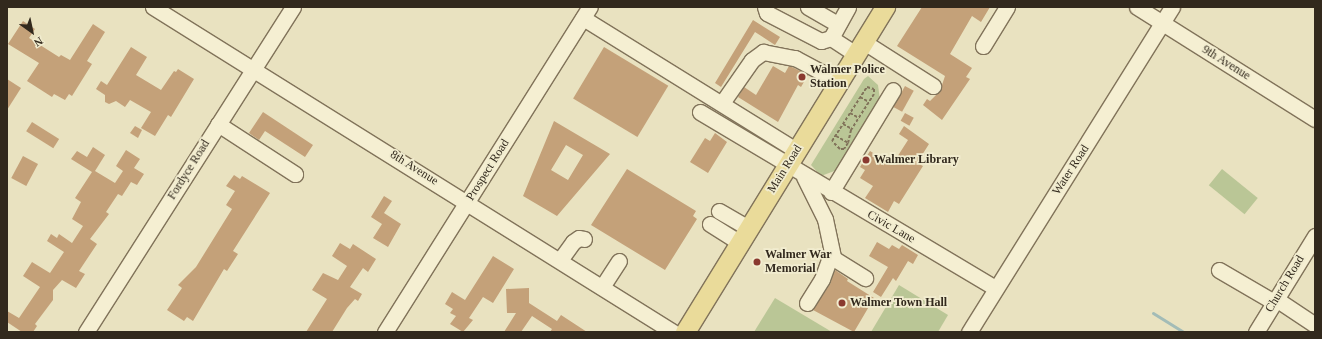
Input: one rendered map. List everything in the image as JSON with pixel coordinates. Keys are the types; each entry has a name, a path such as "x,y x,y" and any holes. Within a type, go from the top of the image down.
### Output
{"main road":[{"name":"Main Road","path":"685,332 744,235 795,163 840,82 885,7"}],"street":[{"name":"8th Avenue","path":"153,7 253,68 673,332"},
{"name":"Fordyce Road","path":"86,332 293,7"},
{"path":"765,7 767,13 821,41 831,38 860,48 933,86"},
{"path":"808,7 837,24"},
{"path":"831,38 837,24 848,7"},
{"path":"983,46 1007,7"},
{"name":"9th Avenue","path":"1137,7 1315,119"},
{"name":"Water Road","path":"972,331 996,288 1172,7"},
{"path":"586,13 722,103 795,163 825,218 831,254 822,279 807,303"},
{"name":"Prospect Road","path":"385,332 586,13"},
{"path":"722,103 752,60 763,52 773,52 795,58 840,82"},
{"path":"831,192 893,90"},
{"path":"700,112 795,163"},
{"path":"218,124 295,174"},
{"name":"Civic Lane","path":"795,163 831,192 996,288"},
{"path":"719,211 744,235"},
{"path":"710,224 744,235"},
{"name":"Church Road","path":"1256,332 1315,236"},
{"path":"560,260 573,242 579,238 584,239"},
{"path":"831,254 840,264 865,278"},
{"path":"602,287 619,261"},
{"path":"1219,270 1315,325"}],"path":[{"path":"872,87 874,94 851,130 848,143 844,149 840,149 832,143 850,113 865,88 872,87"},
{"path":"850,113 863,121"},
{"path":"836,136 848,143"}],"green space":[{"path":"868,76 878,85 880,100 837,170 821,176 811,165 864,79"},
{"path":"1222,169 1258,198 1245,214 1209,185"},
{"path":"899,285 948,315 938,332 871,332"},
{"path":"775,298 832,332 754,332"}],"building":[{"path":"922,7 990,7 981,22 972,16 950,54 972,68 966,77 970,79 942,120 923,105 927,99 930,101 940,91 945,76 897,46"},
{"path":"753,20 780,37 775,45 755,32 721,87 715,83"},
{"path":"23,21 35,29 29,38 59,57 61,55 70,60 93,24 105,32 87,61 92,64 72,96 69,94 65,100 54,94 52,97 27,81 39,63 8,44"},
{"path":"131,47 147,57 136,75 161,90 174,71 176,72 178,69 194,79 171,117 168,115 155,136 141,128 151,112 130,100 125,107 116,101 109,104 105,102 105,95 96,89 101,81 107,85"},
{"path":"604,47 668,86 637,137 573,98"},
{"path":"773,66 785,73 789,66 808,75 801,87 798,85 778,122 738,97 744,87 756,95"},
{"path":"7,79 21,88 7,110"},
{"path":"905,86 914,91 902,112 893,107"},
{"path":"263,112 313,145 305,157 265,131 259,140 249,133"},
{"path":"905,113 914,118 909,126 901,121"},
{"path":"554,121 610,154 557,216 523,196","holes":["566,145 583,155 568,180 551,170"]},
{"path":"32,122 59,139 53,148 26,131"},
{"path":"135,126 142,130 138,138 130,133"},
{"path":"904,126 929,144 917,163 923,166 899,204 894,201 888,212 865,198 873,186 860,178 865,170 860,167 870,151 892,165 908,140 899,134"},
{"path":"715,133 727,142 708,173 690,162 705,138 710,141"},
{"path":"93,147 105,155 95,171 115,183 123,171 116,166 126,150 140,159 134,168 144,174 137,185 131,182 122,196 118,194 106,212 109,214 90,239 97,244 79,271 85,274 76,288 62,280 53,290 53,300 35,324 37,326 33,332 22,332 7,322 7,311 19,318 40,287 23,276 32,262 50,273 64,252 47,241 51,234 57,238 59,234 72,243 83,226 72,219 81,202 75,198 92,172 71,159 77,151 87,157"},
{"path":"23,156 38,164 26,186 11,178"},
{"path":"627,169 696,211 693,216 697,219 665,270 591,225"},
{"path":"234,175 240,179 242,176 270,193 233,251 238,254 227,271 224,269 193,321 187,317 184,321 167,310 182,288 178,285 196,267 232,209 226,205 235,191 226,186"},
{"path":"384,196 392,201 384,213 401,224 388,247 373,238 382,224 371,217"},
{"path":"877,242 889,249 892,245 899,249 902,245 918,255 913,264 908,261 896,281 893,278 881,297 873,292 888,267 869,256"},
{"path":"340,243 350,249 353,244 376,259 368,272 363,268 350,287 362,294 358,301 355,299 347,308 332,332 306,332 327,299 312,290 323,273 338,280 347,266 332,256"},
{"path":"493,256 514,269 493,303 483,297 469,318 473,320 463,332 450,324 456,316 450,313 453,309 445,304 452,292 465,300"},
{"name":"Walmer Town Hall","path":"835,270 848,279 847,281 874,298 854,332 813,310 830,284"},
{"path":"529,288 529,303 557,321 561,315 587,332 550,332 552,329 532,316 521,332 504,332 516,313 507,313 506,289"}],"waterway":[{"path":"1153,313 1183,332"}],"place":[{"name":"Walmer Police Station","path":"802,77"},
{"name":"Walmer Library","path":"866,160"},
{"name":"Walmer War Memorial","path":"757,262"},
{"name":"Walmer Town Hall","path":"842,303"}]}
